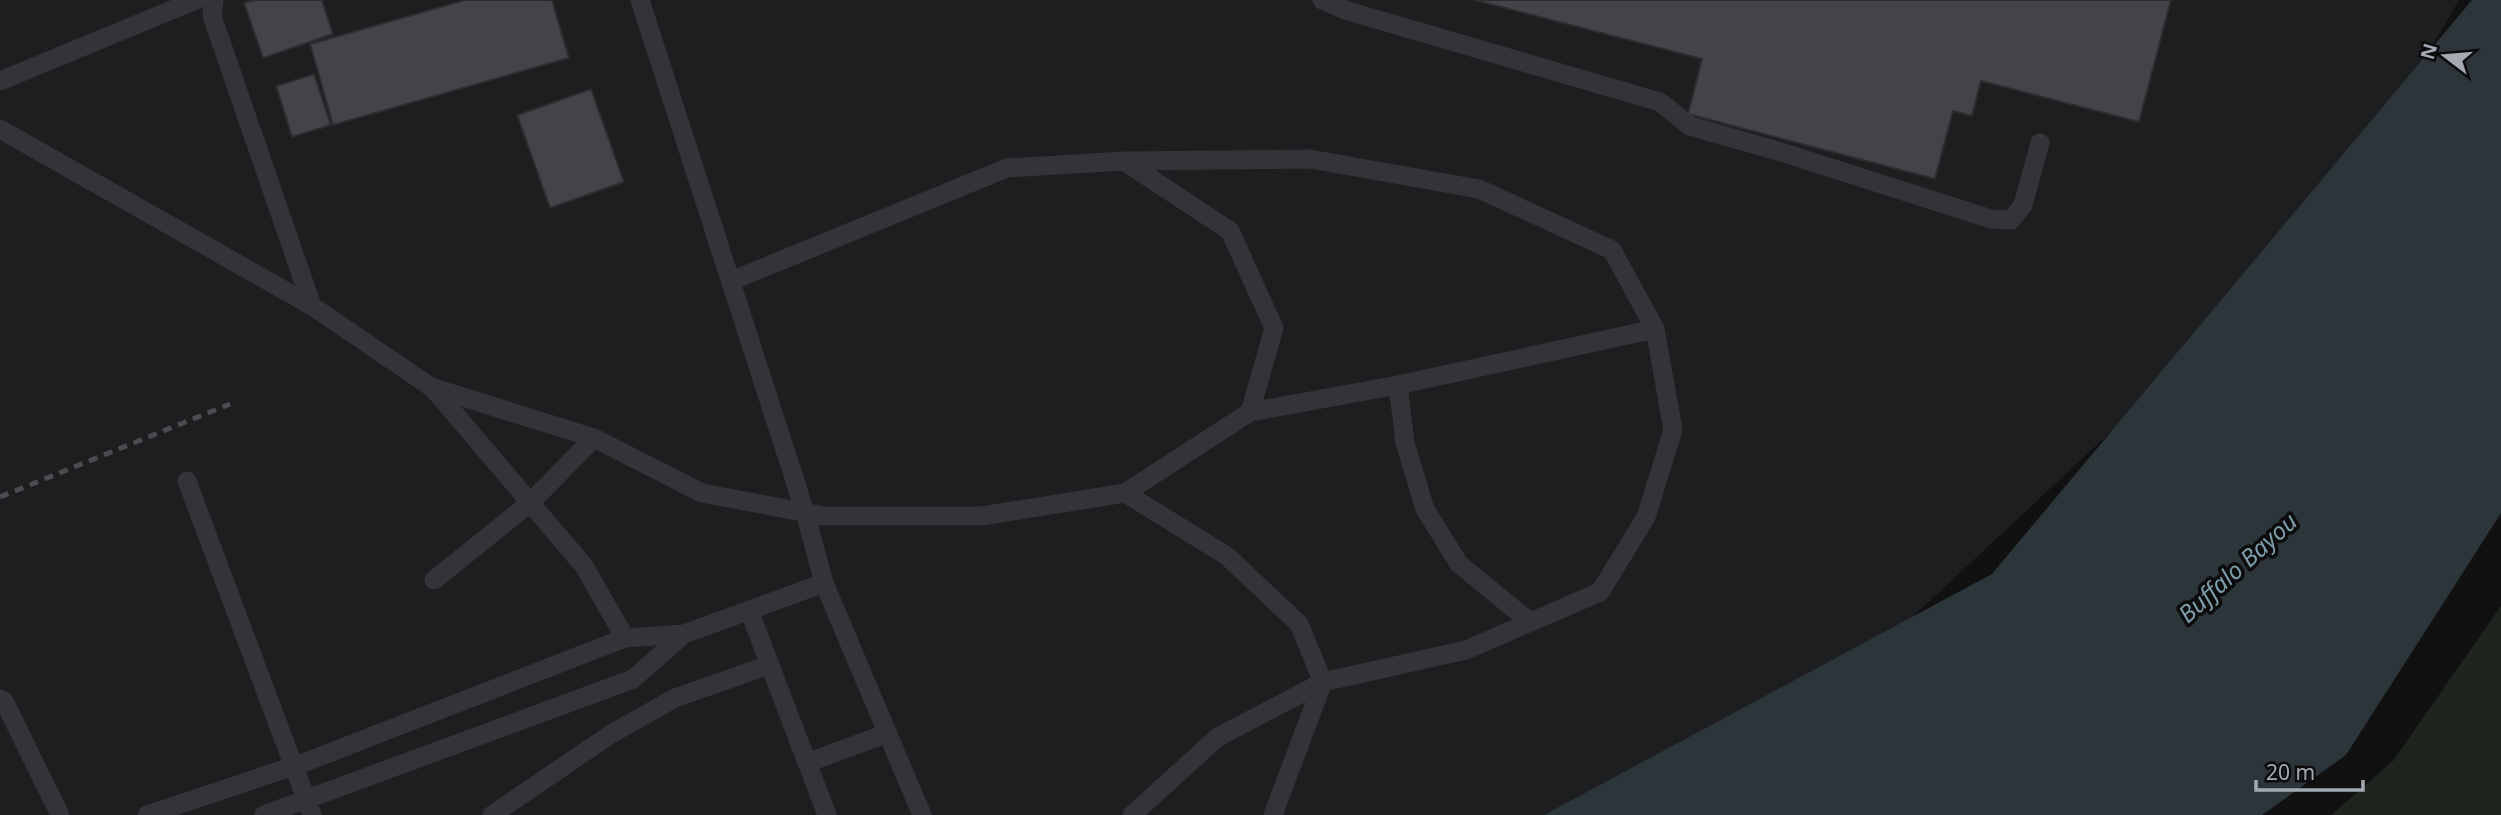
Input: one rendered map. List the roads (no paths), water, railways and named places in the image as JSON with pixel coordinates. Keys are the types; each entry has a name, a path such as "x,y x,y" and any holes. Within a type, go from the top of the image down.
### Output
{"lane":[{"path":"0,81 196,0"},
{"path":"214,0 212,16 312,306"},
{"path":"640,0 805,512 824,583 922,815"},
{"path":"1322,0 1348,11 1660,102 1690,126 1992,219 2011,220 2023,205 2040,144"},
{"path":"0,130 312,306 432,387 584,566 625,638"},
{"path":"731,281 1007,169 1124,160 1310,159 1479,189 1612,250 1654,329 1673,430 1646,517 1600,593 1465,649 1323,682 1218,737 1132,815"},
{"path":"1124,160 1230,231 1274,328 1250,412"},
{"path":"432,387 594,438 702,493 824,516 982,516 1125,494 1250,412 1398,385 1654,329"},
{"path":"1398,385 1405,443 1425,509 1459,564 1530,622"},
{"path":"434,580 530,503 594,438"},
{"path":"187,481 309,807"},
{"path":"1125,494 1227,556 1300,624 1323,682 1273,815"},
{"path":"147,815 294,766 625,638 684,634 824,583"},
{"path":"749,610 827,815"},
{"path":"264,815 309,807 633,679 684,634"},
{"path":"492,815 611,734 675,698 769,665"},
{"path":"0,699 4,701 60,815"},
{"path":"807,763 888,733"}],"water":[{"name":"Buffalo Bayou","path":"2472,0 2501,0 2501,513 2346,755 2262,815 1544,815 1992,574"}],"railway":[{"path":"0,497 230,404"}]}
